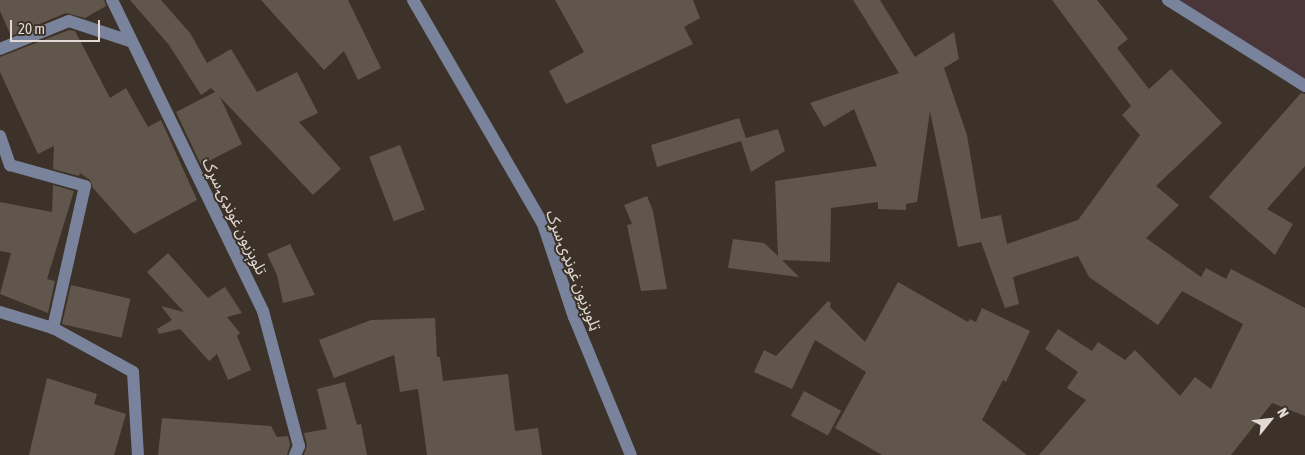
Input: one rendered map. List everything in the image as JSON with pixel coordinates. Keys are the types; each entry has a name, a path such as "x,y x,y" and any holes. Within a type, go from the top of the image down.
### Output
{"street":[{"name":"تلوېزيون غونډۍ سړک","path":"112,0 130,41 263,311 299,446 295,455"},
{"name":"ټلوېزيون غونډۍ سړک","path":"413,0 543,224 574,317 631,455"},
{"path":"1168,0 1305,86"},
{"path":"0,49 70,21 130,41"},
{"path":"0,136 10,165 85,186 53,328"},
{"path":"0,312 53,328 133,372 138,455"}],"shaded area":[{"path":"1168,0 1305,0 1305,86"}],"building":[{"path":"0,0 104,0 106,6 85,18 66,13 11,36 0,11"},
{"path":"130,0 161,0 190,33 207,63 231,49 257,92 297,72 318,113 299,122 341,169 313,195 220,97 242,144 201,165 176,112 215,92 211,88 201,95 169,45"},
{"path":"261,0 348,0 381,68 358,80 344,51 324,70"},
{"path":"555,0 693,0 700,18 684,27 693,44 566,104 549,71 584,52"},
{"path":"853,0 880,0 915,57 954,32 959,59 944,68 967,135 981,219 1001,215 1007,244 1078,220 1140,135 1122,115 1131,106 1052,0 1097,0 1128,39 1117,48 1149,89 1171,69 1222,123 1156,186 1179,205 1146,238 1201,277 1206,268 1226,279 1231,269 1305,308 1305,416 1272,403 1231,455 1039,455 1086,400 1067,388 1078,372 1045,349 1058,329 1092,351 1098,342 1125,360 1135,350 1180,396 1195,377 1211,389 1243,324 1182,291 1158,325 1089,277 1078,256 1013,277 1019,304 1005,308 981,242 958,247 930,111 917,202 906,204 906,210 878,209 878,202 831,208 830,262 782,260 799,277 728,268 733,239 764,243 778,256 775,181 877,166 854,109 824,127 810,103 899,73"},
{"path":"69,30 75,31 110,98 126,88 148,127 161,120 197,200 134,234 93,188 90,180 80,173 79,176 53,169 54,146 38,154 0,72 0,57"},
{"path":"1301,93 1305,94 1305,166 1267,209 1293,224 1275,255 1209,197"},
{"path":"739,118 746,138 778,129 785,151 751,172 741,141 657,167 651,145"},
{"path":"400,145 425,209 394,221 369,157"},
{"path":"53,185 74,191 47,279 55,281 48,313 0,294 11,253 0,251 0,202 52,212"},
{"path":"647,196 653,211 667,289 641,291 627,225 632,224 624,205"},
{"path":"290,244 315,295 283,303 277,275 267,254"},
{"path":"168,253 208,298 225,287 242,313 227,317 240,333 237,336 251,370 228,380 217,354 209,361 180,329 159,334 157,329 172,320 161,306 184,312 147,272"},
{"path":"898,282 968,322 970,319 976,322 982,308 1030,331 1006,382 1003,380 982,420 1027,455 882,455 835,428 866,372 815,340 792,389 754,372 764,350 776,356 828,301 831,303 830,307 865,342"},
{"path":"71,285 130,299 121,338 62,324"},
{"path":"435,318 437,357 440,357 443,381 508,374 515,431 538,428 542,455 427,455 418,389 400,392 394,355 334,378 319,340 371,320"},
{"path":"47,378 97,394 94,404 126,414 114,455 29,455"},
{"path":"345,382 357,425 361,424 367,455 304,455 307,445 304,433 327,429 317,389"},
{"path":"804,391 841,411 828,435 791,416"},
{"path":"162,418 271,426 277,437 288,436 290,445 287,455 158,455"}]}
